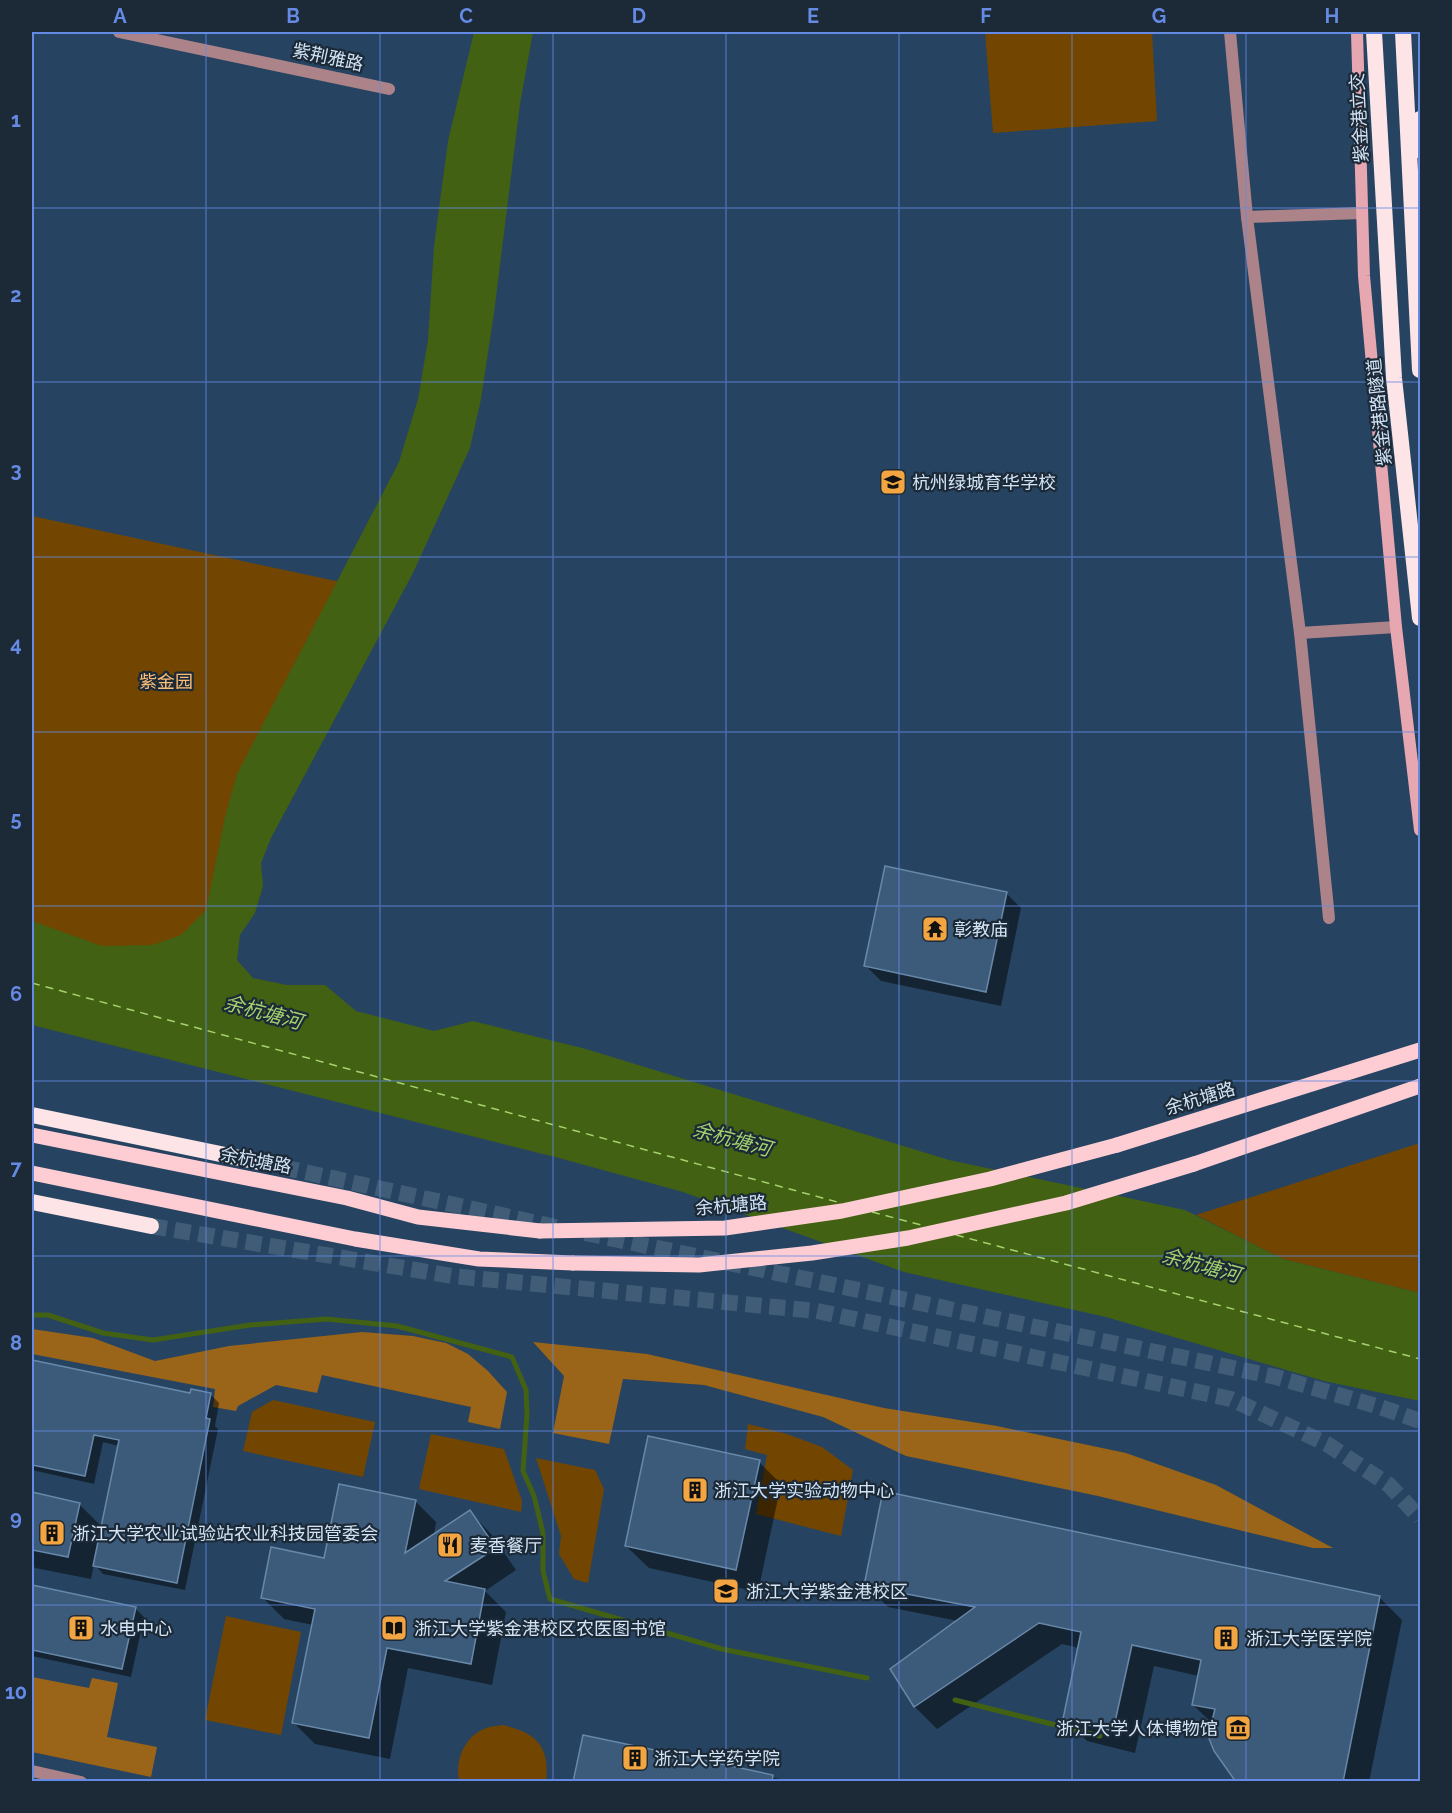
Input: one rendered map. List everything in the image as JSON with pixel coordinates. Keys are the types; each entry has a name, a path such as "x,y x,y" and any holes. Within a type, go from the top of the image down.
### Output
{"highway":[{"name":"紫金港立交","path":"1374,32 1384,202"},
{"path":"1403,32 1420,370"},
{"path":"1412,202 1420,119"},
{"name":"紫金港路隧道","path":"1384,202 1394,378 1420,618"},
{"path":"1417,305 1420,284"},
{"path":"32,1115 259,1162"},
{"path":"32,1202 151,1226"}],"main road":[{"path":"1357,32 1364,276 1396,627 1420,830"},
{"name":"余杭塘路","path":"32,1135 347,1198 418,1217 540,1231 725,1228 842,1211 990,1179 1117,1145 1420,1050"},
{"path":"32,1173 355,1239 479,1259 699,1265 812,1253 887,1241 1066,1203 1194,1164 1420,1086"}],"street":[{"name":"紫荆雅路","path":"118,32 389,88"},
{"path":"1230,32 1247,217 1300,633 1329,918"},
{"path":"1247,217 1361,213"},
{"path":"1300,633 1396,627"},
{"path":"32,1771 81,1782"}],"green space":[{"path":"985,32 1152,32 1157,121 993,133"},
{"name":"紫金园","path":"32,516 350,584 212,921 159,978 32,943"},
{"path":"1420,1143 1420,1293 1283,1259 1196,1215"},
{"path":"273,1400 375,1422 363,1477 243,1451 252,1412"},
{"path":"748,1424 787,1434 822,1447 853,1470 841,1536 756,1514 767,1455 745,1449"},
{"path":"431,1434 504,1449 522,1501 521,1512 419,1489"},
{"path":"536,1458 595,1470 604,1489 588,1583 574,1579 559,1554 561,1536"},
{"path":"226,1616 301,1632 281,1735 205,1720"},
{"path":"503,1725 524,1732 538,1743 546,1759 546,1781 459,1781 458,1766 466,1744 484,1729"}],"shaded area":[{"path":"32,1329 93,1338 155,1361 229,1346 362,1332 413,1336 446,1343 468,1354 507,1392 500,1429 468,1422 471,1407 322,1375 317,1393 276,1385 238,1406 236,1411 213,1407 215,1389 32,1354"},
{"path":"533,1342 647,1354 884,1408 997,1426 1126,1453 1216,1485 1333,1548 1313,1548 1098,1496 906,1456 823,1417 704,1385 623,1379 609,1444 553,1433 564,1376"},
{"path":"32,1677 89,1688 92,1678 118,1683 107,1737 157,1747 151,1777 32,1752"}],"water":[{"name":"余杭塘河","path":"474,32 533,32 520,104 481,399 470,448 413,573 271,838 261,863 263,886 255,913 240,935 237,960 253,978 287,985 325,985 356,1011 434,1031 473,1021 586,1049 949,1160 1185,1210 1283,1259 1420,1293 1420,1401 1324,1381 1106,1317 904,1272 683,1192 559,1158 32,1025 32,921 102,946 152,945 181,935 206,910 225,817 237,774 399,462 418,399 428,340 434,246 448,141"}],"building":[{"name":"彰教庙","path":"885,866 1007,892 986,992 864,966"},
{"path":"32,1360 190,1393 191,1389 211,1393 206,1418 210,1419 177,1583 93,1566 119,1440 94,1435 85,1476 32,1465"},
{"name":"浙江大学实验动物中心","path":"648,1436 760,1460 736,1570 625,1546"},
{"name":"浙江大学紫金港校区农医图书馆","path":"339,1484 416,1500 405,1553 470,1510 496,1548 445,1581 485,1589 471,1664 387,1648 369,1738 292,1723 315,1609 261,1598 271,1547 324,1558"},
{"name":"浙江大学医学院","path":"883,1491 1380,1596 1343,1782 1236,1782 1214,1751 1208,1736 1215,1709 1192,1705 1201,1660 1132,1645 1113,1731 1063,1719 1081,1632 1039,1623 914,1707 890,1669 975,1607 864,1586"},
{"name":"浙江大学农业试验站农业科技园管委会","path":"32,1492 80,1503 68,1557 32,1550"},
{"name":"水电中心","path":"32,1585 136,1607 122,1669 32,1650"},
{"name":"浙江大学药学院","path":"583,1735 773,1775 772,1782 573,1782"}],"waterway":[{"path":"32,1315 48,1315 103,1333 153,1340 250,1325 326,1319 397,1326 512,1357 526,1390 527,1414 523,1471 534,1496 543,1533 543,1571 550,1599 722,1649 867,1678"},
{"path":"955,1700 1100,1736"}],"ferry route":[{"path":"32,983 841,1203"},
{"path":"872,1212 925,1226"},
{"path":"956,1235 1420,1359"}],"tunnel":[{"path":"259,1162 560,1228"},
{"path":"151,1226 452,1276 817,1311 1231,1399 1327,1444 1389,1485 1420,1518"},
{"path":"585,1233 1276,1377 1420,1421"}],"place":[{"name":"杭州绿城育华学校","path":"893,482"},
{"name":"彰教庙","path":"935,929"},
{"name":"浙江大学实验动物中心","path":"695,1490"},
{"name":"浙江大学农业试验站农业科技园管委会","path":"52,1533"},
{"name":"麦香餐厅","path":"450,1545"},
{"name":"浙江大学紫金港校区","path":"726,1591"},
{"name":"水电中心","path":"81,1628"},
{"name":"浙江大学紫金港校区农医图书馆","path":"394,1628"},
{"name":"浙江大学医学院","path":"1226,1638"},
{"name":"浙江大学人体博物馆","path":"1238,1728"},
{"name":"浙江大学药学院","path":"635,1758"}]}
